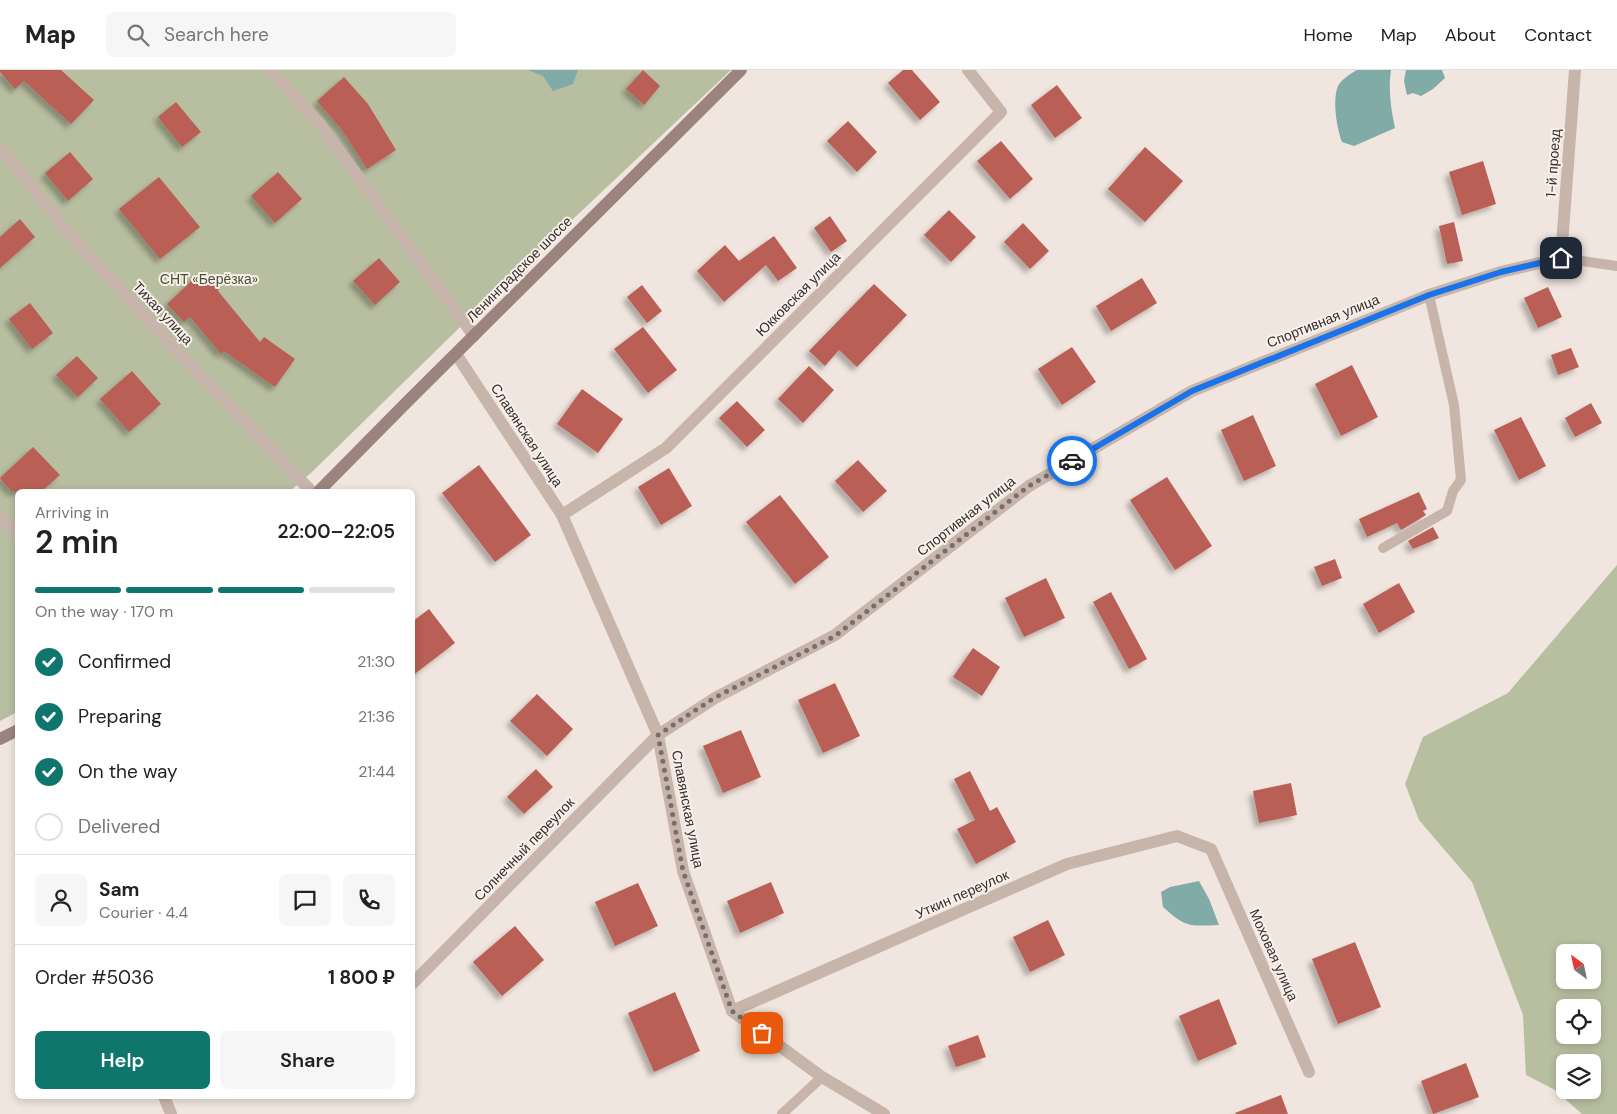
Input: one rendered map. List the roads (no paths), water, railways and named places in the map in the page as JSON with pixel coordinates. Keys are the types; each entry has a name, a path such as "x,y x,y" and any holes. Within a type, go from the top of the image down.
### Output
{"main road":[{"name":"Ленинградское шоссе","path":"321,489 741,70"},
{"path":"0,739 15,732"}],"street":[{"path":"270,70 319,122 474,336"},
{"name":"Юкковская улица","path":"562,515 666,448 1002,112 968,70"},
{"name":"1-й проезд","path":"1561,258 1575,70"},
{"name":"Тихая улица","path":"0,149 66,230 309,489"},
{"name":"Спортивная улица","path":"658,735 714,698 835,636 1029,486 1192,391 1429,295 1501,272 1561,258"},
{"name":"Славянская улица","path":"456,354 562,515 658,735 683,871 732,1011"},
{"path":"0,518 15,531"},
{"name":"Солнечный переулок","path":"415,981 658,735"},
{"name":"Уткин переулок","path":"732,1011 1067,864 1177,836 1211,849"},
{"name":"Моховая улица","path":"1211,849 1309,1072"},
{"path":"732,1011 822,1077 884,1114"},
{"path":"165,1099 171,1114"}],"lane":[{"path":"1561,258 1591,264 1617,266"},
{"path":"1382,548 1447,511 1453,492 1461,480 1454,404 1429,295"},
{"path":"782,1114 822,1077"}],"water":[{"path":"528,70 578,70 573,84 553,91 543,76"},
{"path":"1357,70 1391,70 1390,99 1395,128 1354,146 1342,142 1338,130 1335,99 1340,83"},
{"path":"1406,70 1442,70 1445,78 1433,89 1421,96 1413,93 1407,95 1404,81"},
{"path":"1199,881 1209,899 1219,925 1201,926 1189,924 1177,919 1163,907 1161,892 1170,887"}],"park label":[{"name":"СНТ «Берёзка»","path":"209,279"}]}
